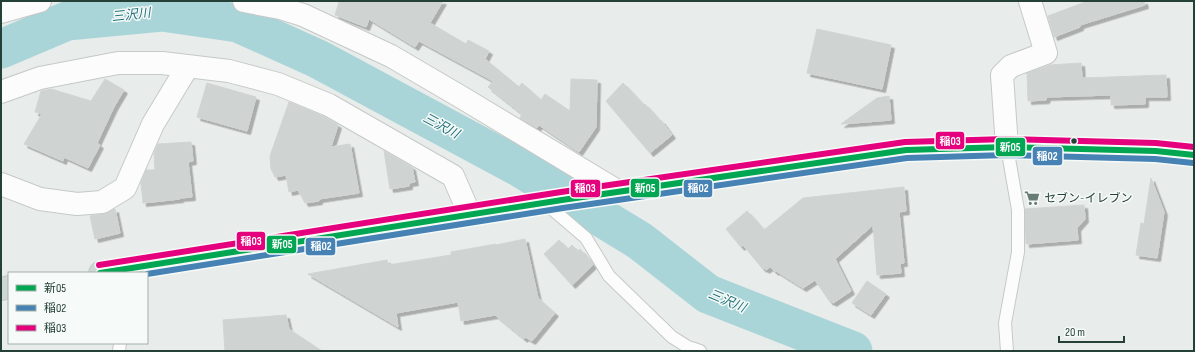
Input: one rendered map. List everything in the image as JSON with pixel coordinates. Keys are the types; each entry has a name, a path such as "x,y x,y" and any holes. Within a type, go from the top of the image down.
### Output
{"main road":[{"path":"112,272 553,201 906,150 1007,147 1156,151 1194,154"}],"street":[{"path":"1,12 40,1"},
{"path":"244,1 280,8 302,15 391,56 619,192"},
{"path":"1007,147 1002,75 1011,66 1046,53 1030,1"},
{"path":"1,92 40,78 118,63 162,63 229,71 278,84 329,105 453,176 470,215"},
{"path":"1,184 40,199 77,204 102,202 125,188 153,124 188,66"}],"lane":[{"path":"1007,147 1018,210 1018,252 1004,323 1007,351"},
{"path":"553,201 586,238 609,276 672,337 688,347 700,351"}],"building":[{"path":"338,1 443,1 430,23 466,44 468,40 489,51 485,59 519,87 522,83 541,100 545,94 570,111 571,79 597,80 596,127 579,152 539,125 537,128 520,118 522,114 488,87 493,81 419,41 415,47 369,19 366,27 335,15"},
{"path":"1088,1 1144,1 1145,5 1080,25 1080,27 1054,37 1048,16"},
{"path":"817,29 891,45 882,89 807,73"},
{"path":"1081,63 1082,78 1166,75 1167,97 1145,97 1145,104 1111,105 1111,95 1047,97 1046,100 1028,101 1027,73 1050,65"},
{"path":"105,79 124,90 97,143 100,145 88,168 64,157 63,161 24,144 42,114 35,112 41,91 51,89 91,101"},
{"path":"207,83 256,97 247,131 197,117"},
{"path":"623,83 660,121 661,120 672,135 650,153 606,101"},
{"path":"889,96 891,120 841,124 877,98"},
{"path":"289,102 323,116 338,125 331,147 350,144 359,193 319,199 319,201 305,203 298,190 289,192 286,175 275,177 271,169 270,156"},
{"path":"191,142 193,161 188,162 192,197 143,203 141,183 146,170 155,170 154,153 158,144"},
{"path":"384,151 412,167 415,182 409,183 409,186 390,189"},
{"path":"1151,178 1164,212 1157,258 1136,255 1141,223 1144,224"},
{"path":"904,187 906,211 899,212 904,263 900,263 901,273 877,275 873,225 835,259 851,291 833,303 831,301 830,302 815,280 803,288 776,271 775,272 770,267 766,270 764,268 763,269 743,245 741,247 726,229 747,211 764,230 803,198"},
{"path":"1084,205 1085,219 1077,228 1078,240 1026,244 1025,209"},
{"path":"115,209 120,233 95,239 90,216 103,214"},
{"path":"525,239 538,298 555,313 532,341 525,337 524,339 495,315 461,321 458,302 396,313 398,327 308,274 387,260 388,265 451,255 451,252"},
{"path":"559,240 568,249 572,245 578,251 580,249 593,265 572,285 544,254"},
{"path":"867,281 886,294 871,315 852,303"},
{"path":"286,315 289,329 322,351 225,351 223,320"}],"waterway":[{"name":"三沢川","path":"1,49 67,21 162,12 238,23 318,59 517,166 640,241 708,294 853,351"}],"transit line":[{"name":"稲03","path":"99,265 561,192 905,142 1007,139 1156,143 1194,147"},
{"name":"新05","path":"106,272 562,200 906,150 1007,147 1156,151 1194,155"},
{"name":"稲02","path":"148,274 563,208 907,158 1007,155 1155,159 1193,163"}],"place":[{"name":"セブン-イレブン","path":"1032,198"}]}
